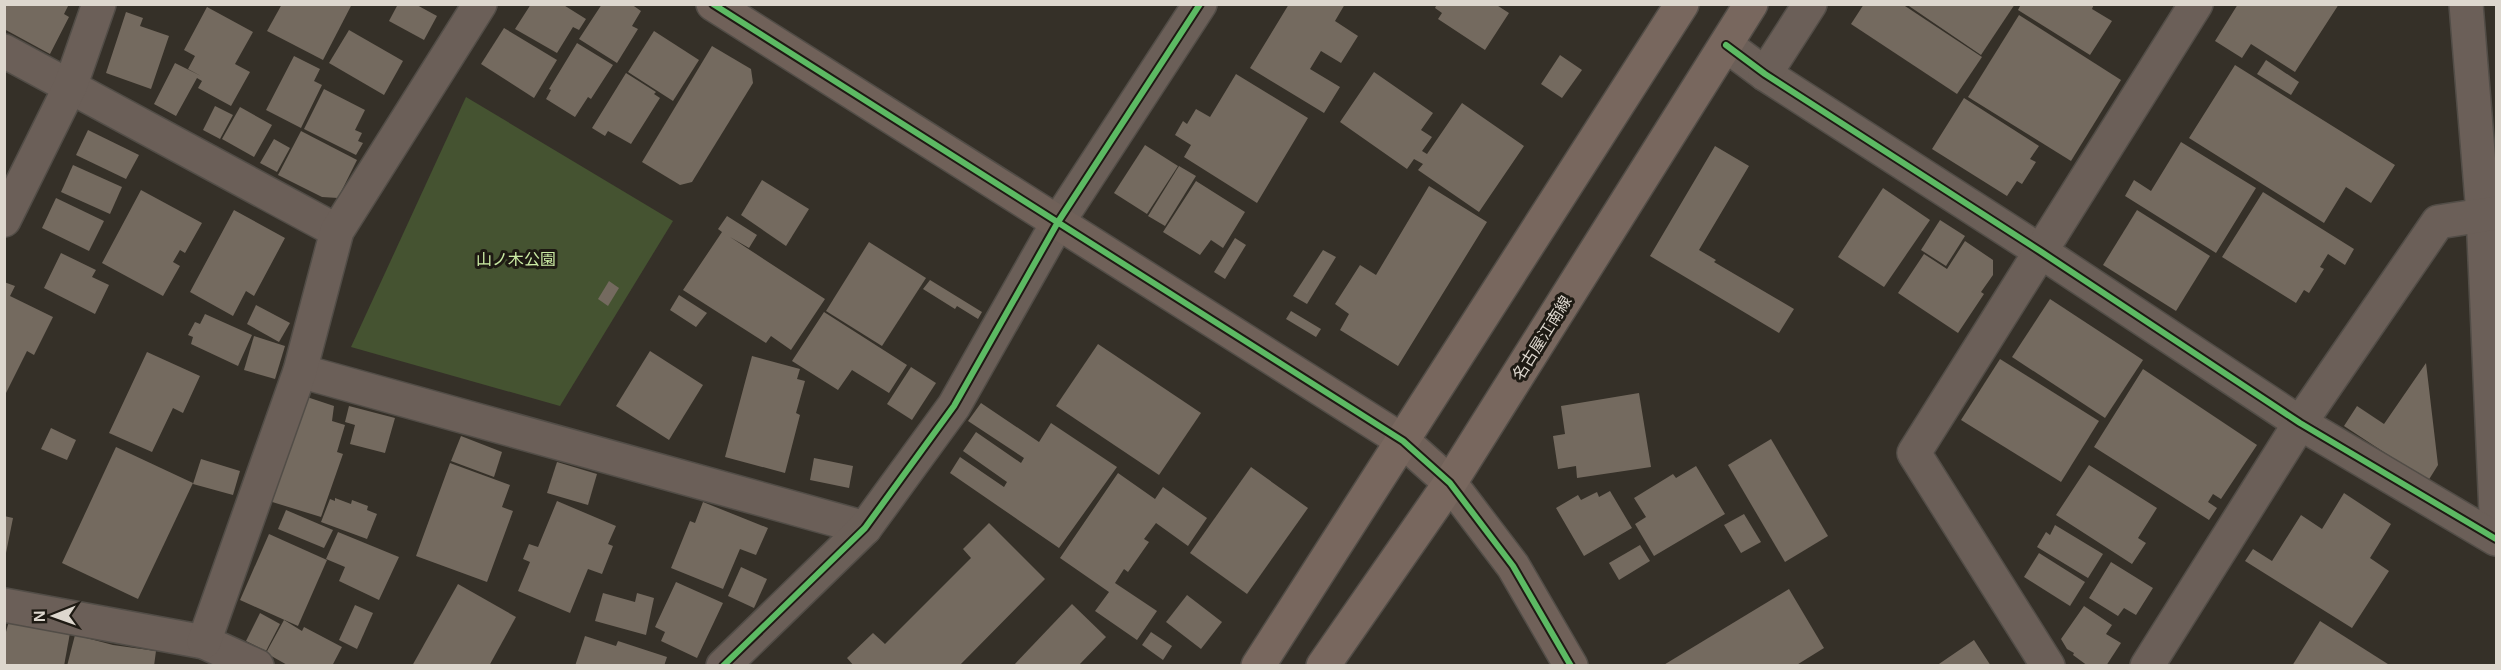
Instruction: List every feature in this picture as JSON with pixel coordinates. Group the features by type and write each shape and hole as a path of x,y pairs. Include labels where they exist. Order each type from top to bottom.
{"main road":[{"name":"名古屋江南線","path":"1323,666 1450,483 1751,4"},
{"path":"1258,666 1403,441 1671,8"}],"street":[{"path":"4,220 70,87 99,4"},
{"path":"204,642 300,370 337,231 480,4"},
{"path":"713,4 1403,441 1450,483 1513,566 1572,666"},
{"path":"723,666 865,528 954,406 1058,222 1200,4"},
{"path":"1765,74 1810,4"},
{"path":"2048,666 1914,453 2196,4"},
{"path":"2466,4 2490,214 2496,513"},
{"path":"1726,45 1765,74 2040,250 2300,423 2496,539"},
{"path":"4,51 337,231"},
{"path":"2147,666 2300,423 2438,222 2490,214"},
{"path":"300,370 865,528"},
{"path":"4,605 204,642 257,666"}],"green space":[{"name":"山ノ木公園","path":"466,97 673,221 560,406 351,347"}],"building":[{"path":"4,4 69,4 64,14 69,17 50,54 4,29"},
{"path":"282,4 352,4 323,60 267,31"},
{"path":"398,4 415,4 437,16 424,40 389,21"},
{"path":"531,4 562,4 586,19 579,30 573,27 557,53 515,29"},
{"path":"602,4 631,4 641,11 632,26 638,29 617,63 579,39"},
{"path":"1289,4 1345,4 1335,21 1358,36 1341,63 1321,51 1310,69 1340,87 1324,113 1250,68"},
{"path":"1437,4 1495,4 1509,13 1485,50 1438,19 1442,13 1435,8"},
{"path":"1864,4 1902,4 1982,57 1957,94 1851,24"},
{"path":"1906,4 2015,4 1981,55"},
{"path":"2021,4 2094,4 2092,9 2112,21 2090,55 2018,10"},
{"path":"2238,4 2339,4 2295,72 2251,44 2242,58 2215,41"},
{"path":"207,7 253,32 235,64 250,72 231,106 198,88 202,81 197,78 176,116 154,104 175,63 201,76 188,69 195,56 184,50"},
{"path":"126,12 143,18 140,26 169,36 151,89 106,73"},
{"path":"2019,15 2121,80 2071,161 1968,97"},
{"path":"504,28 557,60 534,98 481,64"},
{"path":"349,30 403,61 384,95 329,63"},
{"path":"654,31 699,60 673,101 628,72"},
{"path":"577,43 613,65 591,99 588,97 575,117 546,99 551,90 549,89"},
{"path":"712,46 751,69 753,83 692,182 680,185 642,162"},
{"path":"1560,55 1582,70 1562,98 1541,84"},
{"path":"294,56 320,69 314,81 322,85 301,128 266,110"},
{"path":"2266,60 2299,82 2291,95 2257,74"},
{"path":"2235,65 2395,165 2371,203 2346,187 2324,223 2189,138"},
{"path":"1374,72 1433,113 1421,130 1432,137 1422,151 1427,154 1462,103 1524,146 1479,212 1418,170 1423,164 1414,159 1407,169 1340,122"},
{"path":"626,73 656,92 654,94 660,98 631,144 608,131 605,136 592,128"},
{"path":"1236,74 1308,118 1257,203 1184,157 1191,145 1175,135 1183,121 1187,124 1196,109 1210,117"},
{"path":"324,89 365,110 355,130 362,133 358,141 363,143 356,155 304,129"},
{"path":"1964,98 2039,146 2030,159 2036,162 2022,184 2017,181 2007,196 1932,149"},
{"path":"215,106 233,115 220,139 203,130"},
{"path":"240,107 272,125 254,157 222,139"},
{"path":"88,130 139,155 126,179 76,155"},
{"path":"301,131 357,160 338,198 322,197 278,175"},
{"path":"274,139 290,148 277,172 260,163"},
{"path":"2181,142 2256,188 2216,253 2125,196 2134,180 2151,191"},
{"path":"1145,145 1178,166 1147,214 1114,193"},
{"path":"1715,146 1749,166 1699,250 1716,260 1714,262 1794,309 1779,333 1650,256"},
{"path":"73,165 122,187 110,214 61,192"},
{"path":"1179,166 1196,176 1165,226 1148,216"},
{"path":"762,180 809,209 786,246 741,215"},
{"path":"1196,181 1245,212 1223,248 1211,240 1200,255 1163,232"},
{"path":"1429,186 1487,222 1398,366 1340,330 1349,314 1335,304 1360,265 1376,275"},
{"path":"1883,188 1930,220 1884,287 1838,257"},
{"path":"141,190 202,223 185,253 180,250 173,262 180,266 163,296 102,263"},
{"path":"2263,192 2354,249 2345,265 2328,254 2320,267 2324,269 2309,293 2304,290 2296,303 2222,257"},
{"path":"56,198 104,221 89,251 42,228"},
{"path":"234,210 285,238 254,296 246,291 233,316 190,292"},
{"path":"2137,210 2210,256 2176,311 2103,265"},
{"path":"727,216 757,235 749,248 730,237 825,299 791,350 771,336 766,343 683,290 722,232 718,229"},
{"path":"1940,220 1965,236 1946,266 1921,250"},
{"path":"1235,238 1246,245 1225,279 1214,272"},
{"path":"1965,241 1993,260 1993,275 1981,292 1984,294 1958,333 1898,293 1924,254 1947,269"},
{"path":"869,242 926,278 882,346 826,311"},
{"path":"1323,250 1336,257 1307,304 1293,296"},
{"path":"61,253 96,270 92,277 109,285 95,314 44,288"},
{"path":"930,280 982,312 978,319 957,306 955,309 923,289"},
{"path":"609,281 619,288 608,306 598,299"},
{"path":"4,282 15,286 10,296 53,317 34,355 27,351 4,397"},
{"path":"679,295 707,313 696,327 670,310"},
{"path":"2050,299 2143,360 2105,418 2012,357"},
{"path":"256,305 290,323 279,342 247,324"},
{"path":"1291,311 1321,329 1316,337 1286,319"},
{"path":"824,312 907,365 889,393 852,370 838,390 792,361"},
{"path":"205,314 252,335 238,366 191,344 193,337 188,335 195,322 200,324"},
{"path":"254,336 285,346 275,379 244,370"},
{"path":"1098,344 1201,413 1159,475 1056,406"},
{"path":"650,351 703,385 669,440 616,406"},
{"path":"147,352 200,376 183,413 173,408 152,452 109,433"},
{"path":"752,356 800,369 797,379 805,381 796,413 800,415 785,473 725,457"},
{"path":"2000,359 2099,421 2061,482 1961,420"},
{"path":"2426,363 2438,465 2428,481 2344,426 2357,406 2384,424"},
{"path":"911,367 936,383 912,420 887,404"},
{"path":"2143,369 2257,445 2221,499 2213,494 2208,502 2217,508 2209,520 2094,447"},
{"path":"1639,393 1651,467 1577,478 1576,466 1558,469 1553,436 1565,434 1561,406"},
{"path":"307,397 334,406 332,421 345,425 337,452 343,454 321,517 269,501"},
{"path":"981,403 1039,442 1051,423 1117,467 1059,548 950,473 960,457 1004,487 1007,482 963,451 976,432 1021,463 1024,458 968,421"},
{"path":"349,406 395,418 385,453 350,444 355,425 345,422"},
{"path":"51,428 76,440 67,460 41,449"},
{"path":"461,436 502,452 494,477 451,461"},
{"path":"1771,439 1828,536 1785,562 1728,465"},
{"path":"116,447 193,483 138,599 62,563"},
{"path":"814,458 853,466 849,488 810,480"},
{"path":"201,459 240,471 233,495 193,484"},
{"path":"557,462 597,474 588,505 547,493"},
{"path":"450,463 510,485 502,507 513,511 487,582 416,556"},
{"path":"2089,465 2157,508 2138,538 2146,543 2132,564 2056,515"},
{"path":"1696,466 1725,514 1654,556 1635,524 1646,517 1634,498 1673,474 1676,478"},
{"path":"1251,467 1308,508 1247,594 1190,553"},
{"path":"1118,473 1155,499 1163,487 1207,518 1188,546 1156,523 1144,539 1149,542 1128,572 1124,569 1115,583 1157,611 1137,640 1095,611 1109,592 1060,558"},
{"path":"1610,491 1632,528 1584,556 1556,508 1578,495 1581,500 1597,492 1599,497"},
{"path":"2344,493 2391,524 2370,558 2389,571 2352,628 2245,561 2253,549 2272,561 2301,515 2322,529"},
{"path":"335,498 351,504 352,500 368,506 367,510 377,514 367,539 321,522 330,499 335,501"},
{"path":"557,501 616,526 608,544 613,546 602,574 588,569 570,613 518,591 530,562 523,559 529,544 538,547"},
{"path":"703,502 768,528 756,555 740,549 723,589 671,568 690,521 695,523"},
{"path":"286,510 333,530 324,548 278,529"},
{"path":"1744,514 1761,542 1741,553 1724,525"},
{"path":"4,516 13,518 6,553 4,553"},
{"path":"989,523 1045,579 959,666 854,666 847,658 873,633 885,644 971,558 963,549"},
{"path":"2055,525 2103,554 2088,578 2037,547 2046,532 2050,535"},
{"path":"338,532 399,557 379,600 339,581 345,567 326,559"},
{"path":"269,534 327,560 298,626 240,600"},
{"path":"1640,545 1650,561 1619,580 1609,563"},
{"path":"2039,553 2085,582 2070,606 2024,577"},
{"path":"2111,562 2153,588 2136,615 2124,608 2118,616 2089,598"},
{"path":"741,567 767,579 754,608 728,596"},
{"path":"676,582 723,603 697,658 661,641 665,632 655,627"},
{"path":"458,584 516,617 489,666 412,666"},
{"path":"1789,589 1824,648 1795,666 1662,666"},
{"path":"603,593 635,602 637,593 654,598 646,635 595,621"},
{"path":"1187,595 1222,622 1201,649 1166,622"},
{"path":"1072,604 1106,637 1078,666 1013,666"},
{"path":"355,605 373,613 357,649 339,640"},
{"path":"2084,606 2112,625 2106,634 2121,643 2106,666 2088,666 2067,649 2061,639"},
{"path":"260,613 280,624 266,651 246,641"},
{"path":"284,620 302,631 304,627 342,647 332,666 289,666 266,653"},
{"path":"9,621 70,633 64,666 4,666 4,639"},
{"path":"2320,621 2391,666 2292,666"},
{"path":"1151,632 1172,646 1163,660 1142,645"},
{"path":"75,635 113,645 156,651 154,666 67,666"},
{"path":"585,636 616,646 618,641 667,657 664,666 575,666"},
{"path":"1974,640 1991,666 1936,666"}],"cycle path":[{"path":"713,4 1403,441 1450,483 1513,566 1571,666"},
{"path":"723,666 865,528 954,406 1058,222 1200,4"},
{"path":"1726,45 1765,74 2040,251 2300,423 2496,539"}]}
